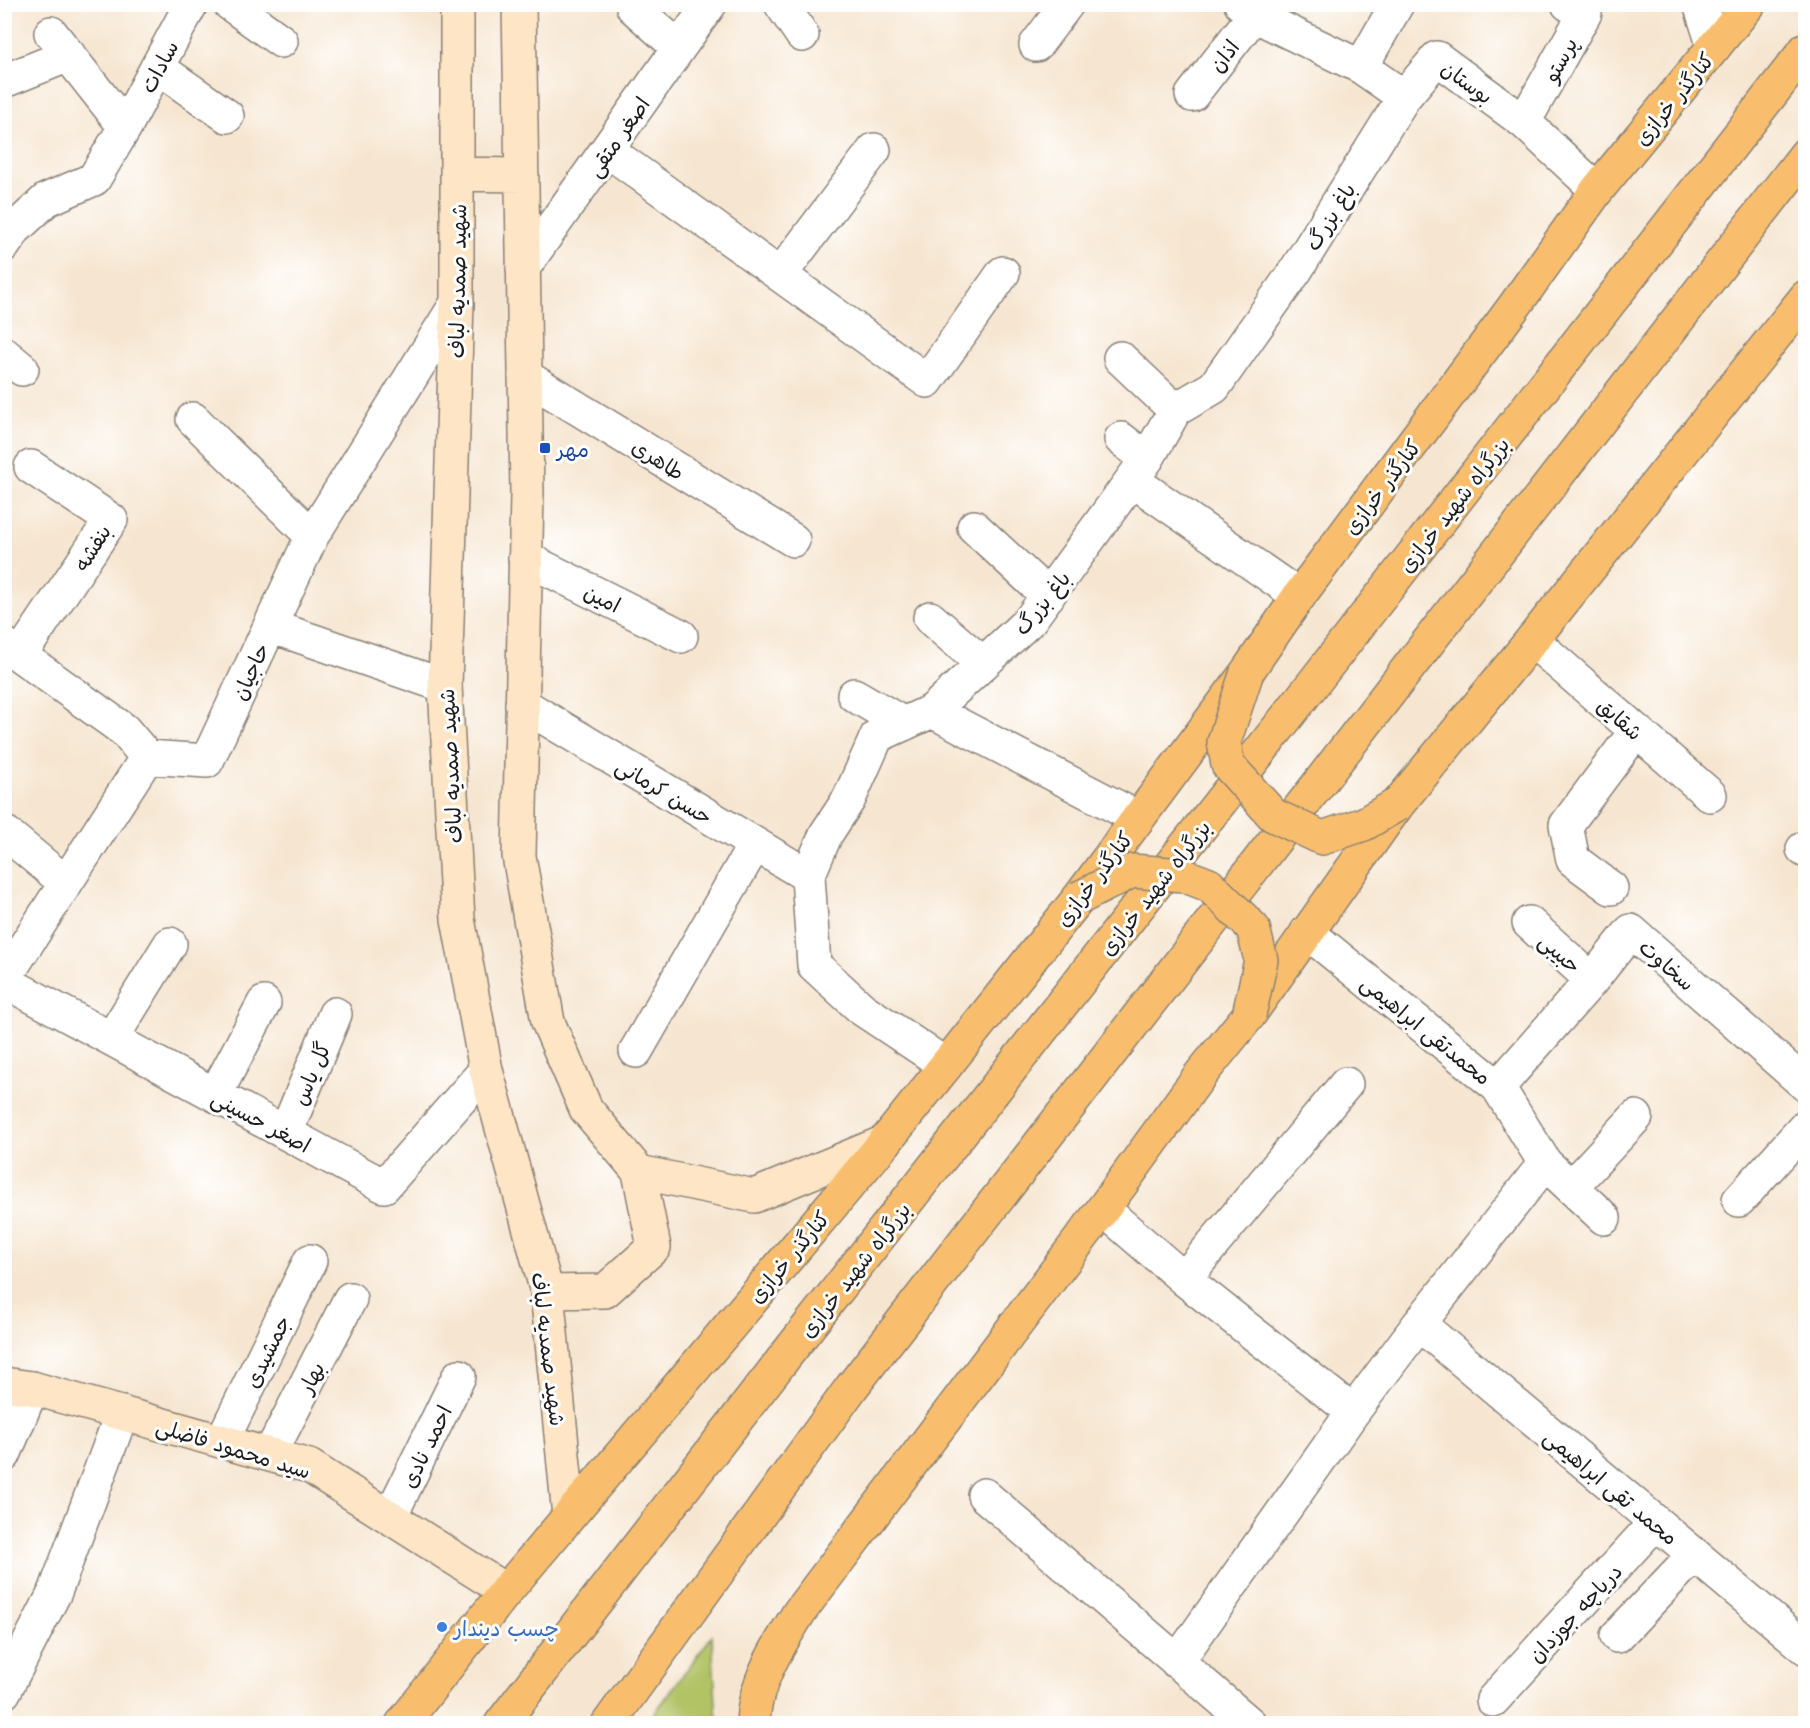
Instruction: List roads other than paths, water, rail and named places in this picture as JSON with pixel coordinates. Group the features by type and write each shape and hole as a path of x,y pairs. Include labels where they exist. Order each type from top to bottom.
{"main road":[{"name":"شهید صمدیه لباف","path":"457,4 457,303 445,686 458,919 486,1070 547,1292 569,1516"},
{"path":"519,4 527,494 519,856 548,1022 586,1109 639,1172 654,1247 605,1291 547,1292"},
{"name":"کنارگذر خرازی","path":"402,1724 506,1591 885,1142 1079,898 1247,672 1299,596 1514,308 1598,190 1749,4"},
{"name":"بزرگراه شهید خرازی","path":"501,1724 794,1345 1298,704 1806,49"},
{"path":"608,1724 851,1388 1806,154"},
{"path":"457,174 522,175"},
{"path":"753,1724 753,1706 772,1656 800,1611 1104,1209 1201,1074 1249,1015 1398,804 1533,640 1806,297"},
{"path":"1247,672 1224,742 1228,765 1273,815 1322,838 1364,824 1398,804"},
{"path":"1079,898 1132,871 1183,875 1209,885 1252,928 1261,960 1249,1015"},
{"path":"639,1172 754,1196 885,1142"},
{"name":"سید محمود فاضلی","path":"18,1386 309,1466 506,1591"}],"street":[{"name":"سادات","path":"4,245 15,229 46,200 94,179 125,127 191,4"},
{"path":"230,4 281,41"},
{"name":"اصغر متقی","path":"523,268 710,4"},
{"path":"781,4 802,35"},
{"path":"1036,45 1067,4"},
{"path":"1361,67 1397,4"},
{"name":"پرستو","path":"1524,122 1585,13 1568,4"},
{"path":"1700,4 1714,47"},
{"path":"633,7 679,48"},
{"path":"1247,10 1361,67 1404,97"},
{"name":"اذان","path":"1192,94 1247,10"},
{"path":"4,81 60,44 125,127"},
{"name":"بوستان","path":"1404,97 1437,58 1524,122 1598,190"},
{"path":"157,67 227,116"},
{"name":"باغ بزرگ","path":"946,1065 862,1009 813,965 808,876 826,834 849,799 878,736 918,717 983,664 1030,621 1140,470 1175,410 1214,387 1296,270 1404,97"},
{"path":"607,150 927,381 1003,273"},
{"path":"780,275 874,150"},
{"name":"حاجیان","path":"147,757 207,761 312,536 457,303"},
{"path":"1120,358 1175,410"},
{"name":"طاهری","path":"525,375 793,540"},
{"path":"193,419 312,536"},
{"path":"1121,439 1140,470 1299,596"},
{"name":"بنفشه","path":"13,649 111,520 31,467"},
{"path":"974,527 1048,596"},
{"name":"امین","path":"525,558 681,636"},
{"path":"930,618 983,664"},
{"path":"270,626 445,686"},
{"name":"شقایق","path":"1533,640 1710,795"},
{"path":"8,967 66,883 147,757 124,730 13,649"},
{"path":"854,695 918,717 1138,818"},
{"name":"حسن کرمانی","path":"522,704 808,876"},
{"path":"1611,888 1574,860 1566,825 1636,731"},
{"path":"7,834 66,883"},
{"path":"636,1051 755,844"},
{"name":"حبیبی","path":"1529,923 1592,980"},
{"name":"سخاوت","path":"1498,1087 1592,980 1631,931 1806,1085"},
{"name":"محمدتقی ابراهیمی","path":"1307,932 1498,1087 1545,1163 1604,1218"},
{"path":"112,1038 170,944"},
{"name":"اصغر حسینی","path":"8,967 112,1038 384,1186 486,1070"},
{"path":"215,1095 264,1003"},
{"name":"گل یاس","path":"285,1132 335,1014"},
{"path":"1184,1279 1346,1084"},
{"path":"1571,1187 1636,1117"},
{"path":"1739,1200 1806,1126"},
{"path":"1177,1662 1353,1412 1545,1163"},
{"path":"1104,1209 1184,1279 1353,1412"},
{"name":"جمشیدی","path":"222,1441 310,1261"},
{"name":"بهار","path":"270,1455 350,1299"},
{"name":"محمد تقی ابراهیمی","path":"1419,1324 1806,1648"},
{"name":"احمد نادی","path":"390,1517 459,1376"},
{"path":"4,1455 18,1386"},
{"path":"6,1688 56,1592 122,1413"},
{"path":"984,1495 1250,1724"},
{"name":"دریاچه جوزدان","path":"1493,1700 1655,1523"},
{"path":"1617,1636 1694,1555"}],"place":[{"name":"مهر","path":"545,448"},
{"name":"چسب دیندار","path":"442,1627"}]}
